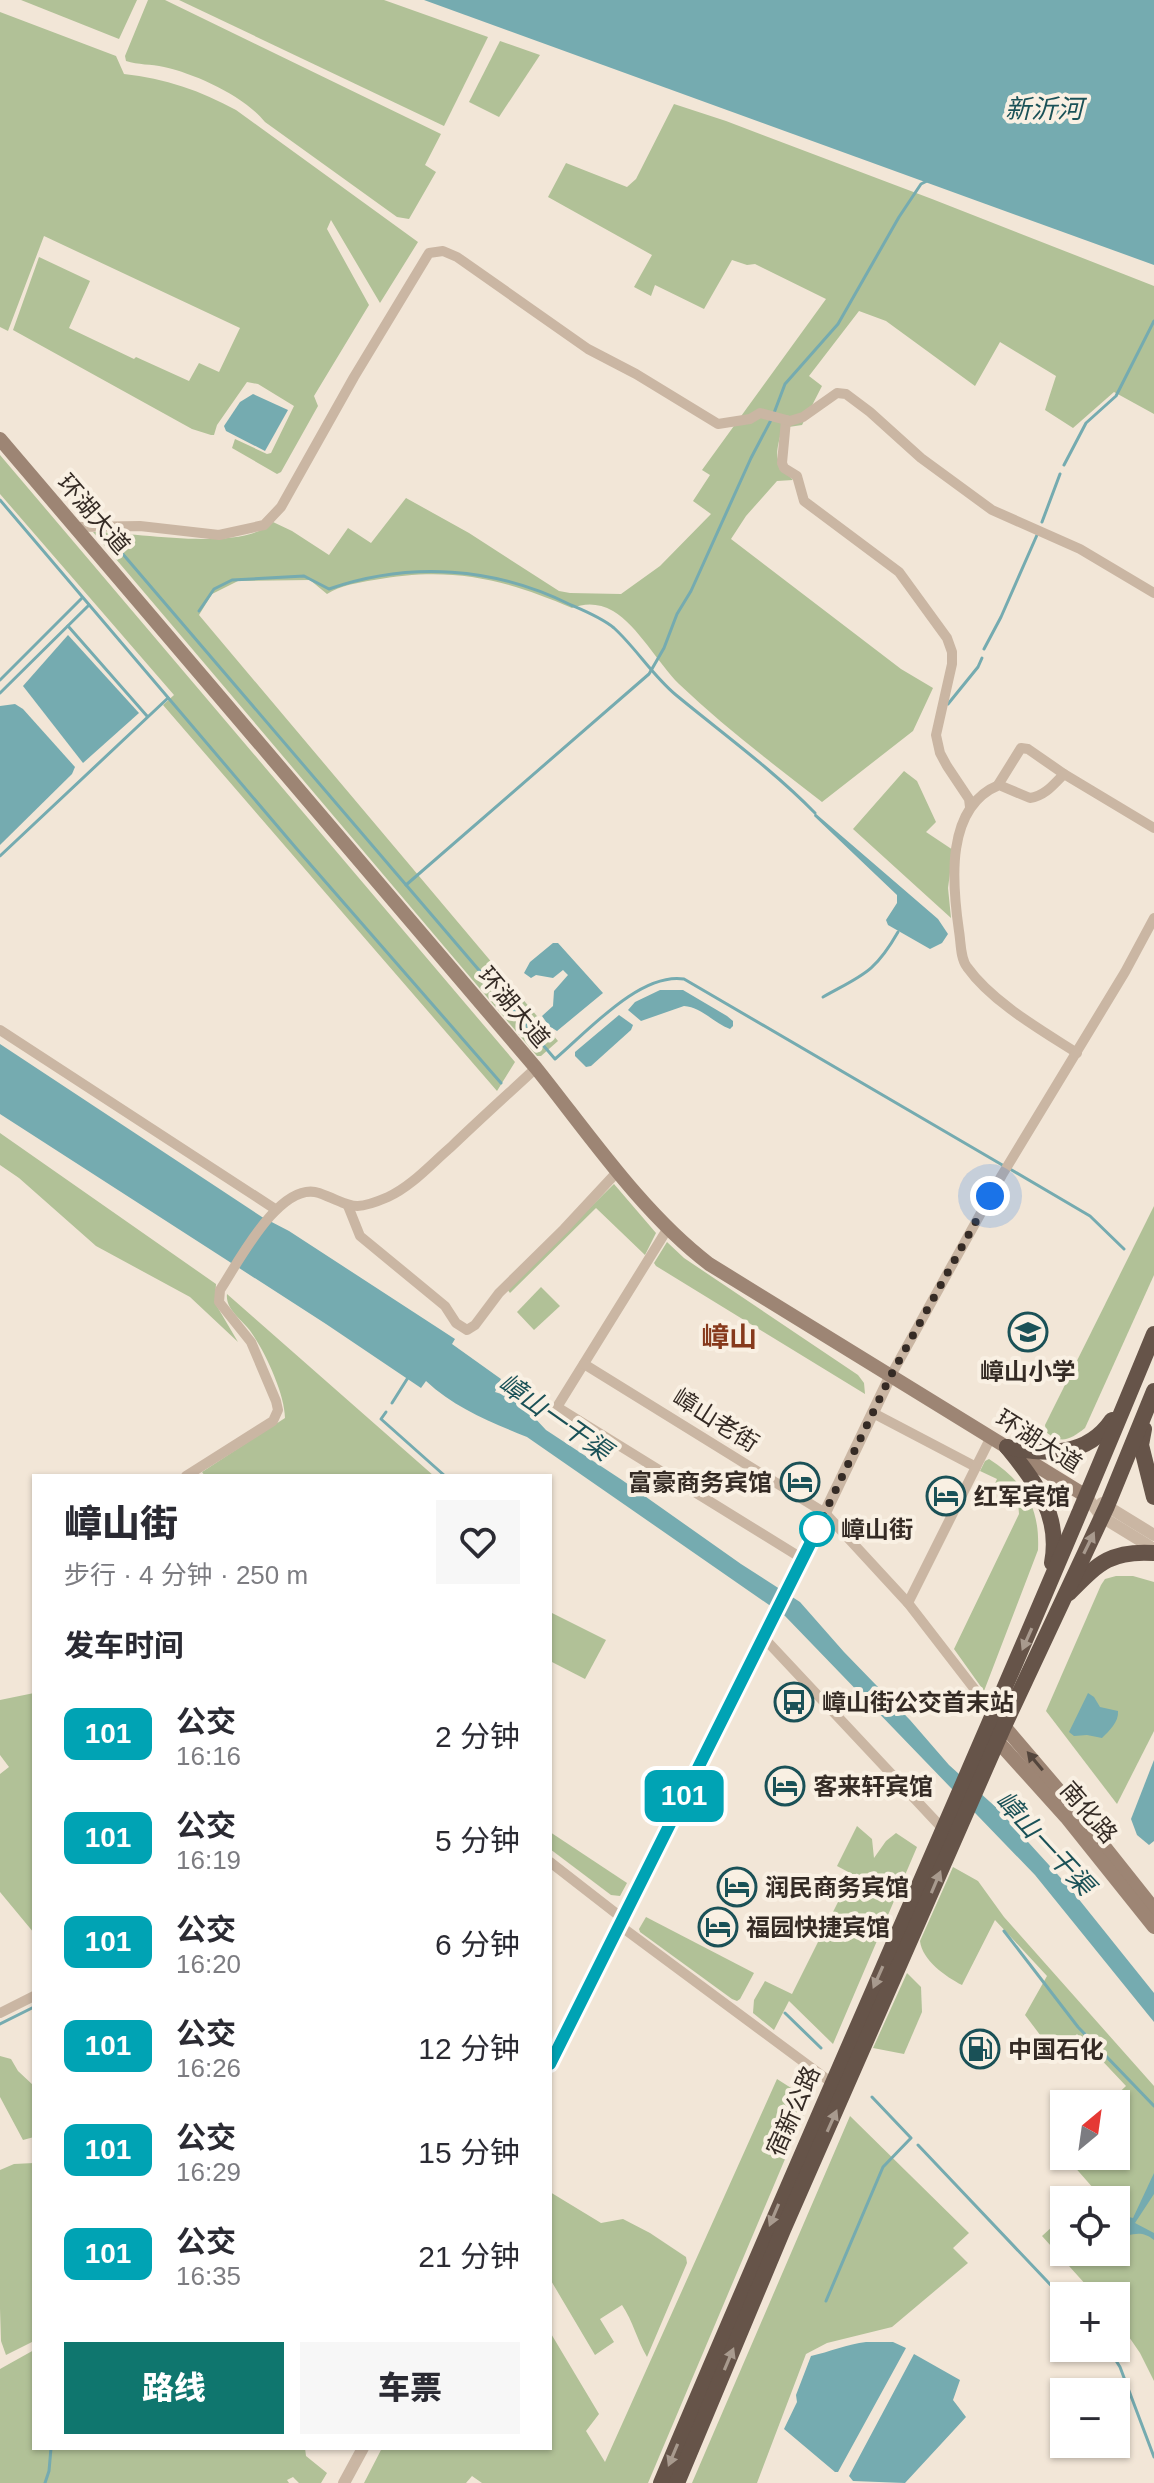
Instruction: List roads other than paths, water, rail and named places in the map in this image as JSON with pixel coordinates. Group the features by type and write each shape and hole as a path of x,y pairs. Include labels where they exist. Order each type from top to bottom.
{"highway":[{"path":"1053,1599 1086,1496 1154,1334"},
{"path":"1007,1447 1049,1453 1080,1448 1106,1429 1129,1395"},
{"path":"1053,1599 1104,1511 1151,1398"},
{"path":"1151,1398 1141,1445 1154,1497"},
{"path":"1007,1447 1033,1478 1050,1515 1055,1536 1053,1599"},
{"path":"1053,1599 1105,1559 1154,1551"},
{"name":"宿新公路","path":"677,2483 950,1832 1053,1599"},
{"name":"宿新公路","path":"661,2483 832,2083 950,1832"}],"main road":[{"name":"环湖大道","path":"0,439 536,1068 668,1228 709,1264 1086,1496"},
{"name":"南化路","path":"996,1727 1073,1807 1154,1909"},
{"name":"南化路","path":"996,1727 1154,1927"}],"street":[{"path":"76,527 140,526 219,535 264,525 281,507 429,253 443,251 457,257 588,349 718,424 750,419 760,413 786,420 803,417 837,393 846,394 921,458 992,510 1080,549 1154,593"},
{"path":"786,420 782,463 784,468 797,476 804,501 899,572 947,638 952,664 937,723 937,742 947,766 969,799 970,807"},
{"path":"1077,1053 1025,1020 965,964 953,895 959,835 970,807 980,796 998,785 1021,748 1028,749 1154,828"},
{"path":"998,785 1030,798 1046,792 1064,774"},
{"path":"552,2060 890,1377 1002,1175 1077,1053 1154,918"},
{"path":"0,1030 273,1212"},
{"path":"189,1474 273,1421 278,1410 251,1342 219,1302 220,1290 273,1212 293,1195 305,1191 317,1192 348,1206 369,1204 390,1196 406,1186 536,1068"},
{"path":"348,1206 360,1236 445,1306 456,1323 467,1330 618,1171"},
{"path":"668,1228 557,1407 801,1562"},
{"name":"嶂山老街","path":"584,1364 825,1513 908,1603 996,1727"},
{"path":"873,1413 976,1467"},
{"path":"908,1603 991,1437"},
{"path":"1086,1496 1154,1551"},
{"path":"1104,1511 1154,1535"},
{"path":"766,1632 950,1832"},
{"path":"552,1864 620,1922 832,2083"},
{"path":"0,2013 32,1997"},
{"path":"344,2483 362,2450"}],"water":[{"name":"新沂河","path":"424,0 1154,0 1154,265"},
{"path":"253,394 288,410 265,451 226,431 224,426 240,402"},
{"path":"68,635 139,713 83,763 23,686"},
{"path":"15,704 75,767 72,774 0,845 0,706"},
{"path":"815,813 938,919 948,934 942,943 930,949 888,925 886,920 897,903 897,895 814,816"},
{"path":"553,943 558,943 603,993 557,1031 542,1016 553,1006 554,991 568,975 563,970 553,978 536,975 531,978 524,973 530,962"},
{"path":"660,990 683,990 727,1016 733,1021 733,1026 730,1029 696,1009 684,1006 641,1021 628,1010 635,1002"},
{"path":"619,1015 633,1025 631,1030 591,1066 586,1067 575,1052"},
{"path":"0,1044 262,1217 289,1231 455,1339 452,1344 501,1379 495,1392 517,1399 546,1430 800,1602 949,1765 999,1810 1069,1887 1154,1993 1154,2022 1035,1875 785,1616 527,1437 461,1407 426,1381 421,1388 0,1114"},
{"path":"1088,1693 1100,1707 1118,1711 1115,1723 1102,1738 1074,1736 1069,1732"},
{"path":"1154,1760 1154,1841 1149,1845 1137,1835 1131,1819"},
{"path":"1154,2173 1154,2194 1135,2223 1154,2233 1154,2240 1140,2234 1130,2235 1130,2217 1133,2218"},
{"path":"866,2342 893,2342 906,2348 838,2472 835,2472 784,2429 797,2402 796,2395 811,2356"},
{"path":"914,2354 960,2380 953,2400 966,2417 905,2483 853,2481 849,2476"}],"waterway":[{"path":"774,413 785,384 838,324 899,217 921,184 927,181"},
{"path":"1064,465 1086,423 1116,396 1154,321"},
{"path":"406,885 649,674 771,420"},
{"path":"1042,522 1060,474"},
{"path":"0,500 501,1083"},
{"path":"984,649 1037,535"},
{"path":"110,539 555,1059 632,994 667,979 684,979 1004,1166"},
{"path":"199,611 214,589 232,580 304,576 329,589 390,574 452,572 482,576 542,592 609,624 667,687 765,767 815,813"},
{"path":"0,680 82,598"},
{"path":"0,693 89,605"},
{"path":"68,626 147,716"},
{"path":"948,704 982,658"},
{"path":"0,856 168,698"},
{"path":"823,997 858,978 874,965 898,932"},
{"path":"1010,1169 1090,1216 1124,1249"},
{"path":"392,1403 409,1376"},
{"path":"386,1412 381,1419 443,1474"},
{"path":"1004,1931 1078,2027 1154,2106"},
{"path":"0,2024 32,2008"},
{"path":"785,2013 821,2048"},
{"path":"826,2301 883,2167 911,2138 872,2097"},
{"path":"918,2145 1050,2284"},
{"path":"1117,2362 1154,2457"},
{"path":"45,2483 51,2450"}],"place":[{"name":"嶂山小学","path":"1028,1332"},
{"name":"富豪商务宾馆","path":"800,1482"},
{"name":"红军宾馆","path":"946,1496"},
{"name":"嶂山街","path":"817,1529"},
{"name":"嶂山街公交首末站","path":"794,1702"},
{"name":"客来轩宾馆","path":"785,1786"},
{"name":"润民商务宾馆","path":"737,1887"},
{"name":"福园快捷宾馆","path":"718,1927"},
{"name":"中国石化","path":"980,2049"}],"district":[{"name":"嶂山","path":"729,1337"}],"water label":[{"name":"嶂山一干渠","path":"555,1417"},
{"name":"嶂山一干渠","path":"1045,1843"}]}
